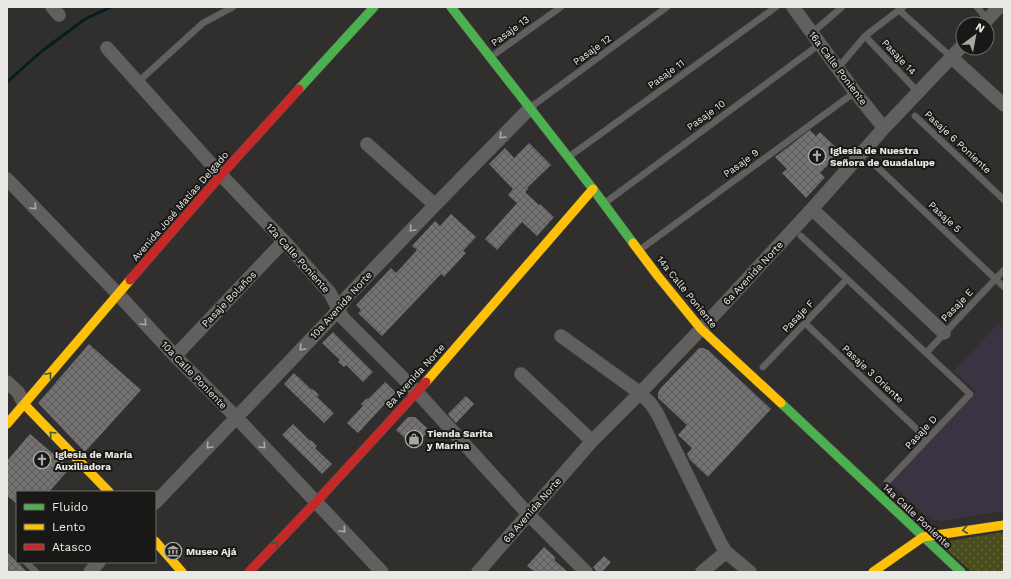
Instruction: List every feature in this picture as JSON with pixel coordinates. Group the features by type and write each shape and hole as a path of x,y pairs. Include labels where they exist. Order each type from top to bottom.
{"street":[{"name":"Avenida José Matías Delgado","path":"7,424 221,175 374,7"},
{"name":"14a Calle Poniente","path":"451,7 604,203 657,275 701,329 961,572"},
{"name":"16a Calle Poniente","path":"793,7 855,92 884,128"},
{"path":"991,16 999,7"},
{"name":"12a Calle Poniente","path":"107,48 330,293 342,318 417,392 528,514 586,572"},
{"name":"6a Avenida Norte","path":"478,572 592,441 701,329 812,209 884,128 955,53"},
{"path":"951,57 1004,105"},
{"name":"10a Avenida Norte","path":"156,502 338,309 347,297 530,108"},
{"path":"367,144 435,205"},
{"name":"10a Calle Poniente","path":"7,179 118,294 175,356 236,417 382,572"},
{"name":"8a Avenida Norte","path":"249,572 316,502 417,392 593,189"},
{"path":"812,209 944,333"},
{"name":"Pasaje Bolaños","path":"175,356 284,241"},
{"path":"561,336 640,393 651,404 657,413 721,544 726,552 750,572"},
{"path":"521,374 592,441"},
{"path":"7,382 18,392 24,404 108,491"},
{"path":"873,572 923,537 1004,525"},
{"path":"156,542 182,572"},
{"path":"702,572 726,552"},
{"path":"90,572 98,563"}],"lane":[{"path":"138,82 203,23 232,7"},
{"name":"Pasaje 13","path":"491,58 561,7"},
{"name":"Pasaje 12","path":"530,108 667,7"},
{"name":"Pasaje 11","path":"568,158 776,7"},
{"path":"812,33 842,7"},
{"path":"977,7 982,16"},
{"path":"838,68 865,36 901,8 951,57"},
{"name":"Pasaje 14","path":"865,36 918,92"},
{"name":"Pasaje 10","path":"604,203 820,44"},
{"name":"Pasaje 9","path":"639,250 855,92"},
{"name":"Pasaje 6 Poniente","path":"915,116 1004,200"},
{"name":"Pasaje 5","path":"872,162 1004,287"},
{"path":"801,236 926,353"},
{"name":"Pasaje E","path":"926,353 1004,270"},
{"name":"Pasaje F","path":"763,367 847,279"},
{"name":"Pasaje 3 Oriente","path":"805,323 927,440"},
{"name":"Pasaje D","path":"887,482 970,394 926,353"},
{"path":"27,563 36,572"}],"shaded area":[{"path":"998,324 1004,330 1004,511 943,521 932,520 890,482 976,392 954,371"}],"green space":[{"path":"1004,532 1004,572 972,572 944,547 943,542"}],"building":[{"name":"Iglesia de Nuestra Señora de Guadalupe","path":"810,130 816,136 820,132 841,152 820,173 825,177 806,198 782,173 787,169 775,157"},
{"path":"529,143 551,165 527,188 528,189 525,192 554,217 537,236 522,222 497,250 485,239 517,203 508,195 513,189 489,164 505,148 514,158"},
{"path":"451,214 476,237 463,251 466,253 444,277 441,274 382,336 358,313 361,310 356,305 391,268 396,273 417,250 412,246 435,221 440,226"},
{"path":"333,332 373,372 363,382 346,365 344,367 338,362 340,360 322,343"},
{"path":"89,344 141,390 85,452 39,404 39,402"},
{"path":"699,348 708,350 771,409 708,477 690,460 687,454 692,448 678,435 687,425 658,398 660,389"},
{"path":"294,373 319,395 317,397 334,413 324,423 284,384"},
{"path":"385,382 396,392 358,433 347,423 363,406 361,404"},
{"path":"466,396 474,404 456,423 448,414"},
{"name":"Tienda Sarita y Marina","path":"408,417 415,417 429,430 415,447 396,430"},
{"path":"293,424 317,446 315,448 332,464 322,474 282,435"},
{"path":"30,434 70,468 50,491 16,491 16,503 7,496 7,461"},
{"path":"544,547 556,558 554,560 568,572 535,572 527,566"},
{"path":"7,552 16,561 16,563 18,563 27,572 7,572"},
{"path":"604,556 611,562 602,572 597,572 593,567"}],"waterway":[{"path":"7,82 42,51 85,19 111,7"}],"traffic: fast":[{"path":"299,89 374,7"},
{"path":"451,7 593,189 633,243"},
{"path":"781,403 961,572"}],"traffic: slow":[{"path":"426,382 593,189"},
{"path":"633,243 701,329 781,403"},
{"path":"7,424 130,280"},
{"path":"24,404 108,491"},
{"path":"873,572 923,537 1004,525"},
{"path":"156,542 182,572"}],"traffic: jam":[{"path":"130,280 221,175 299,89"},
{"path":"249,572 316,502 426,382"}],"place":[{"name":"Iglesia de Nuestra Señora de Guadalupe","path":"817,156"},
{"name":"Tienda Sarita y Marina","path":"414,439"},
{"name":"Iglesia de María Auxiliadora","path":"42,460"},
{"name":"Museo Ajá","path":"173,551"}]}
